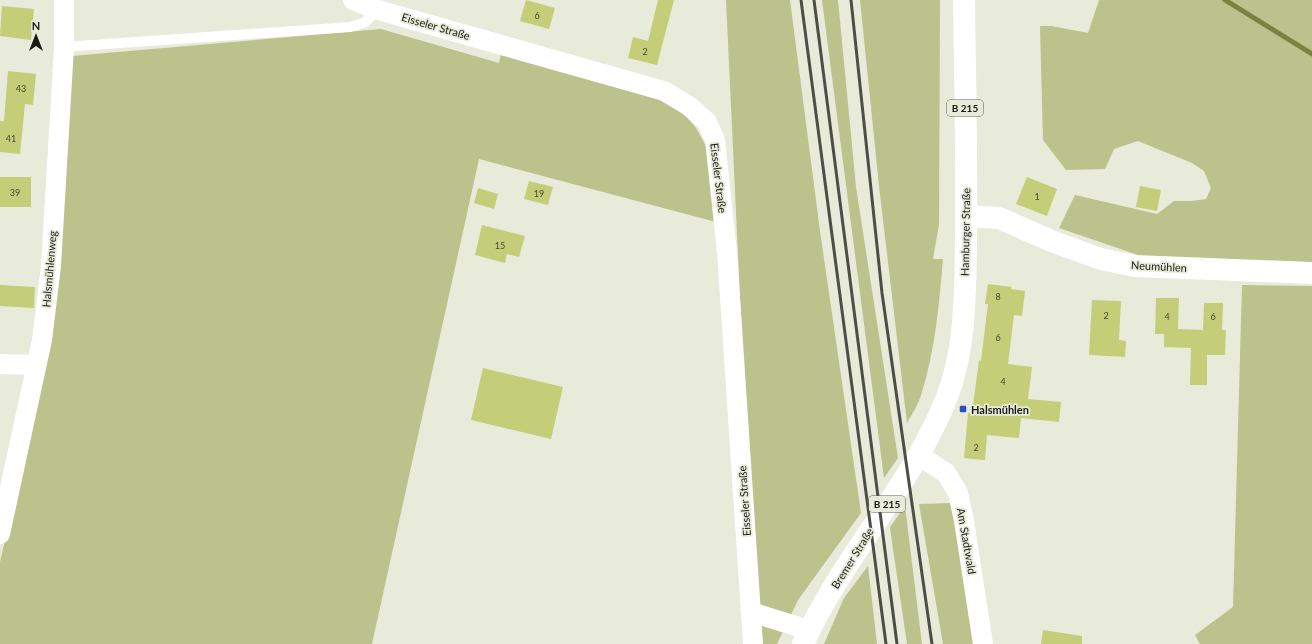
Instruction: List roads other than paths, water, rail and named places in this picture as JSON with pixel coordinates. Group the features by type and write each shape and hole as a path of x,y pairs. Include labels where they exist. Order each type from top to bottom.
{"main road":[{"name":"Hamburger Straße","path":"918,455 947,397 959,351 964,308 966,216 964,0"},
{"name":"Neumühlen","path":"966,216 999,218 1054,242 1094,257 1135,266 1312,273"},
{"name":"Bremer Straße","path":"806,637 847,565 918,455"}],"street":[{"name":"Halsmühlenweg","path":"0,534 42,340 51,266 64,47 64,0"},
{"name":"Eisseler Straße","path":"353,0 378,10 664,90 689,106 707,122 715,140 727,252 753,644"},
{"path":"0,364 36,365"},
{"name":"Am Stadtwald","path":"918,455 946,473 958,494 964,521 983,644"},
{"path":"751,612 806,637"}],"lane":[{"path":"64,47 350,27 364,23 378,10"}],"waterway":[{"path":"1225,0 1312,54"}],"railway":[{"path":"801,0 886,644"},
{"path":"814,0 897,644"},
{"path":"851,0 882,293 932,644"}],"place":[{"name":"Halsmühlen","path":"963,409"}]}
